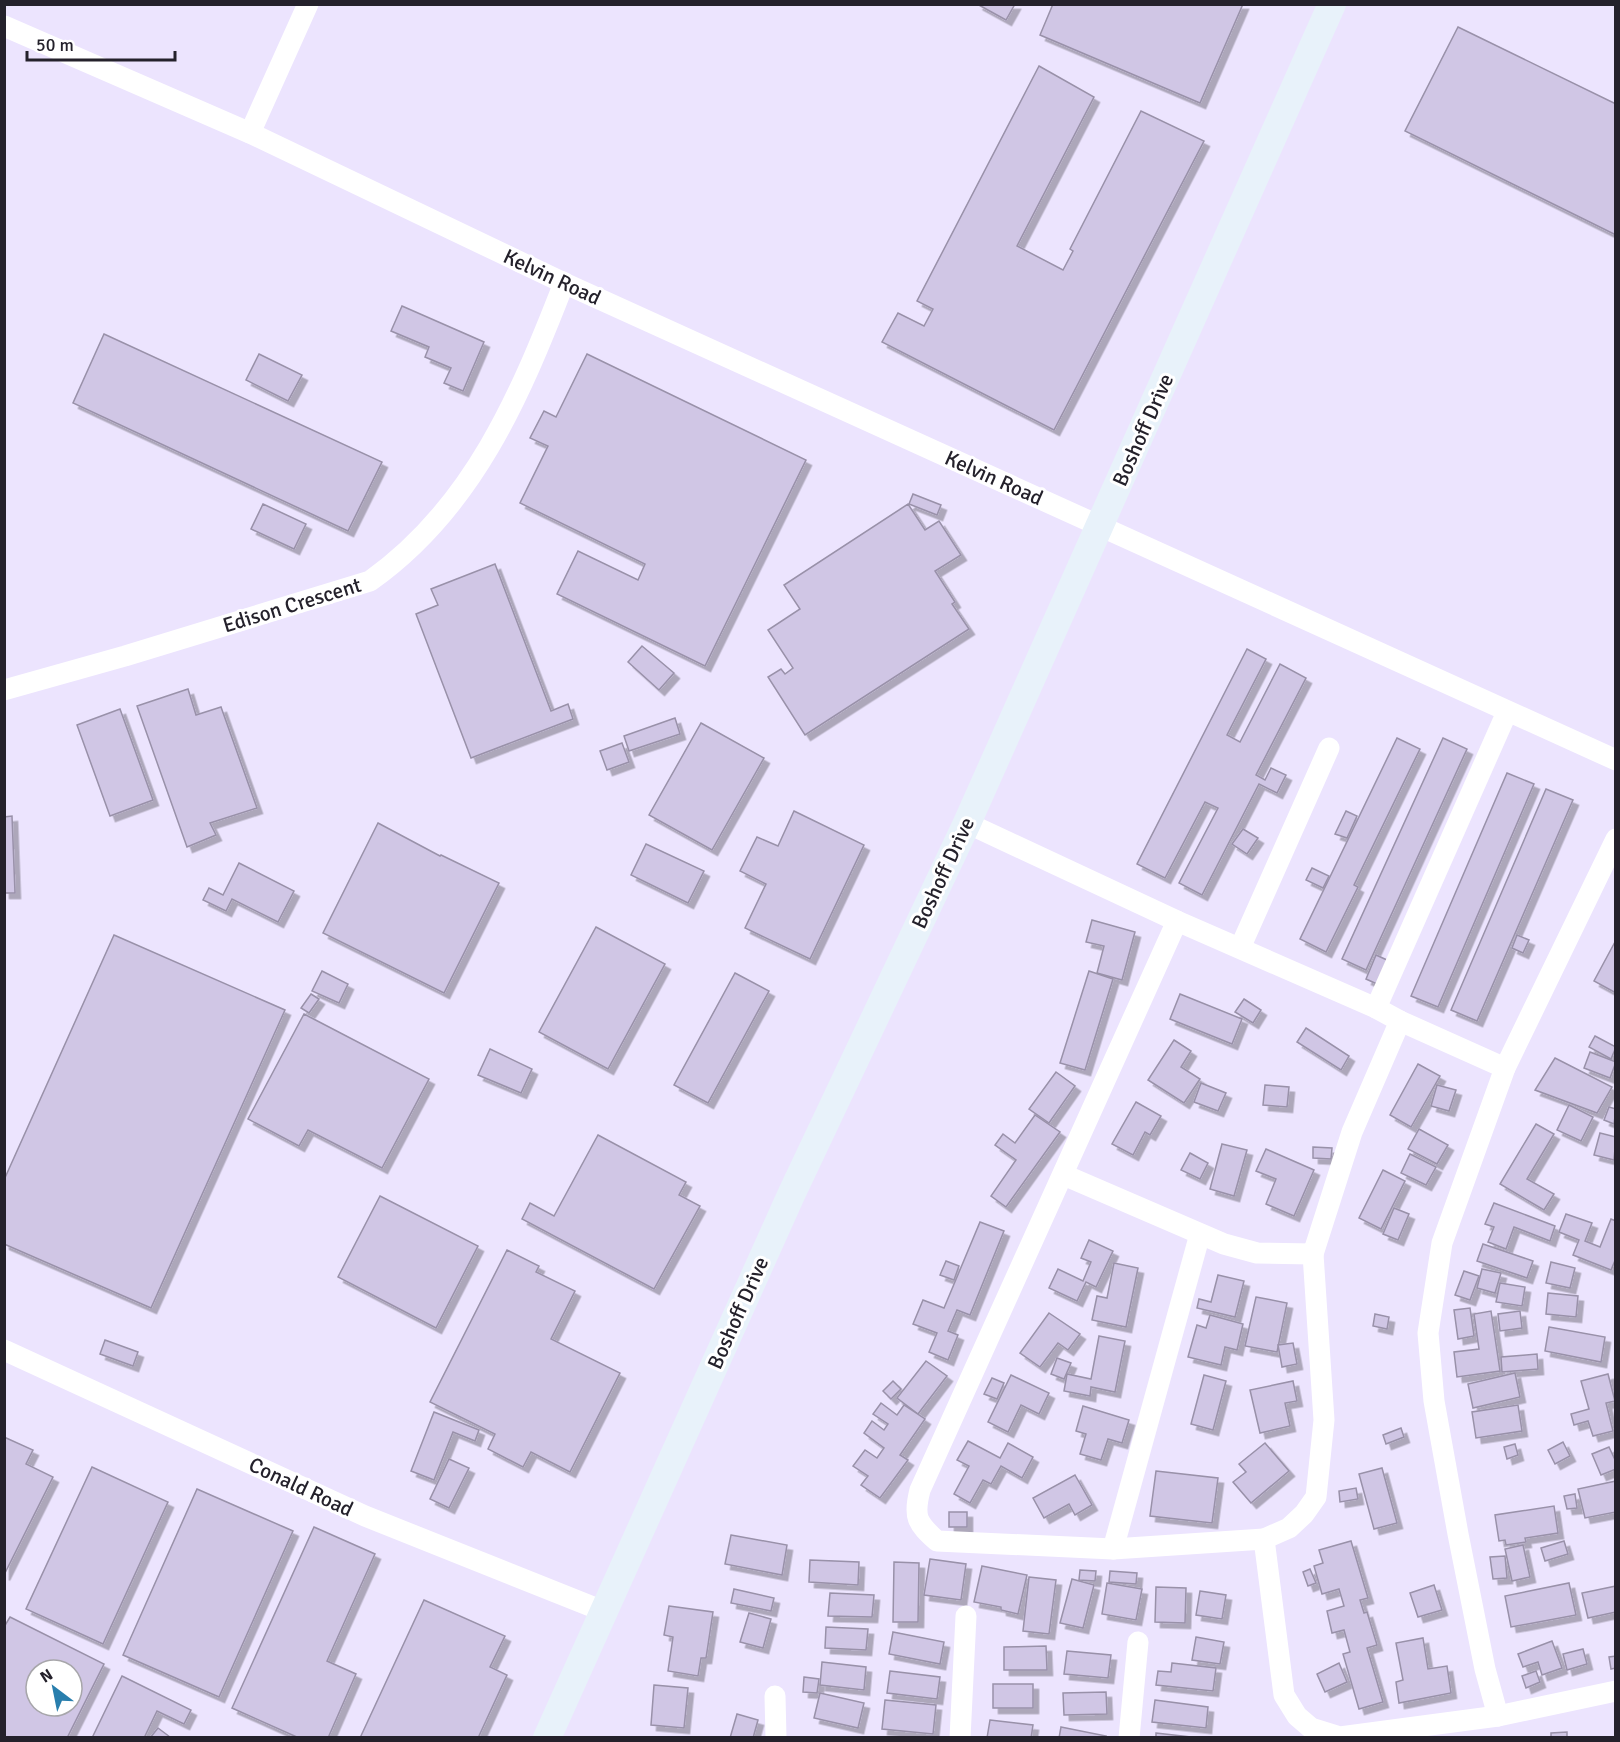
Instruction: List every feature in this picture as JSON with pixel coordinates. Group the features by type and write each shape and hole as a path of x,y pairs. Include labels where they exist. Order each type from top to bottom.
{"main road":[{"name":"Boshoff Drive","path":"547,1737 791,1195 967,823 1332,4"}],"street":[{"path":"250,133 308,4"},
{"name":"Kelvin Road","path":"4,26 250,133 564,283 1616,760"},
{"name":"Edison Crescent","path":"4,690 125,656 370,581 392,566 457,496 500,432 534,359 564,283"},
{"path":"1376,1008 1508,712"},
{"path":"1240,948 1329,748"},
{"path":"967,823 1177,921 1376,1008 1505,1068"},
{"path":"1498,1716 1485,1669 1438,1424 1428,1334 1442,1243 1505,1068 1616,839"},
{"path":"1177,921 920,1490 915,1509 922,1528 937,1541 1113,1549 1264,1539 1289,1528 1304,1515 1316,1497 1324,1420 1312,1254 1352,1132 1400,1021"},
{"path":"1064,1175 1224,1244 1257,1253 1312,1254"},
{"path":"1113,1549 1200,1234"},
{"name":"Conald Road","path":"4,1350 365,1516 603,1611"},
{"path":"1264,1539 1284,1695 1297,1716 1311,1728 1340,1737 1498,1716 1616,1691"},
{"path":"960,1737 966,1616"},
{"path":"1129,1737 1138,1642"},
{"path":"775,1696 776,1737"}],"building":[{"path":"977,4 1015,4 1006,20"},
{"path":"1053,4 1243,4 1200,103 1040,35"},
{"path":"1458,27 1616,104 1616,235 1405,131"},
{"path":"1039,66 1094,97 1017,246 1063,270 1073,251 1070,249 1141,111 1204,141 1054,430 882,342 898,313 924,326 933,309 917,301"},
{"path":"402,306 484,342 463,391 444,383 451,368 425,357 429,347 391,331"},
{"path":"104,334 382,462 348,531 73,403"},
{"path":"259,354 302,375 288,401 246,380"},
{"path":"587,354 806,460 705,666 557,594 578,551 638,580 645,564 520,503 548,446 530,438 544,411 556,417"},
{"path":"913,494 941,505 937,515 909,504"},
{"path":"263,504 306,524 294,549 251,529"},
{"path":"908,504 925,530 939,521 961,555 935,571 955,602 952,604 969,629 805,735 768,677 781,669 785,674 793,668 768,630 800,609 784,585"},
{"path":"495,564 551,711 568,704 573,719 471,758 416,614 438,605 431,589"},
{"path":"642,646 674,673 659,690 628,662"},
{"path":"1247,649 1266,659 1227,735 1240,742 1280,664 1306,678 1256,775 1265,780 1271,768 1286,775 1277,793 1259,784 1202,895 1179,883 1218,808 1205,802 1165,878 1137,864"},
{"path":"188,689 196,715 221,707 257,808 210,823 216,835 187,847 137,706"},
{"path":"120,709 153,800 110,816 77,725"},
{"path":"675,718 680,734 629,751 624,736"},
{"path":"701,723 764,758 712,850 649,815"},
{"path":"1397,738 1420,749 1354,885 1358,887 1326,952 1300,939"},
{"path":"1443,738 1467,749 1366,970 1342,959"},
{"path":"622,743 629,762 607,770 600,751"},
{"path":"1507,773 1534,784 1438,1007 1411,996"},
{"path":"1546,789 1573,800 1477,1021 1451,1010"},
{"path":"794,811 864,845 810,959 745,928 766,884 740,871 757,837 778,846"},
{"path":"1346,811 1357,816 1347,838 1335,834"},
{"path":"12,816 15,893 4,893 4,817"},
{"path":"378,823 440,856 499,883 444,993 323,933"},
{"path":"1243,829 1258,838 1247,854 1232,844"},
{"path":"646,844 704,871 688,903 631,875"},
{"path":"239,863 294,891 278,922 232,899 226,911 203,900 209,888 223,895"},
{"path":"1312,868 1329,876 1323,888 1306,880"},
{"path":"1092,920 1135,932 1122,980 1097,973 1104,946 1086,942"},
{"path":"596,927 665,964 608,1069 539,1032"},
{"path":"114,935 285,1010 151,1308 4,1244 4,1180"},
{"path":"1517,935 1529,940 1523,953 1512,948"},
{"path":"1616,940 1616,993 1594,981"},
{"path":"1376,955 1387,960 1377,984 1366,979"},
{"path":"322,971 348,984 339,1003 312,991"},
{"path":"1089,971 1113,979 1085,1070 1060,1063"},
{"path":"735,973 769,991 708,1103 674,1085"},
{"path":"311,994 319,999 309,1013 301,1008"},
{"path":"1180,994 1242,1019 1232,1044 1170,1019"},
{"path":"1244,999 1261,1010 1253,1023 1235,1012"},
{"path":"304,1014 429,1079 382,1168 308,1130 299,1146 248,1119"},
{"path":"1306,1028 1349,1056 1341,1070 1297,1042"},
{"path":"1595,1036 1616,1047 1611,1059 1589,1047"},
{"path":"1174,1040 1191,1051 1181,1067 1200,1079 1184,1103 1148,1080"},
{"path":"490,1049 532,1069 521,1093 478,1075"},
{"path":"1590,1052 1616,1062 1610,1078 1584,1068"},
{"path":"1555,1058 1612,1087 1597,1113 1535,1090"},
{"path":"1418,1064 1440,1076 1411,1127 1390,1115"},
{"path":"1056,1072 1075,1086 1049,1123 1029,1109"},
{"path":"1201,1083 1226,1093 1218,1111 1194,1102"},
{"path":"1265,1085 1289,1087 1287,1107 1263,1105"},
{"path":"1437,1085 1456,1090 1449,1111 1431,1106"},
{"path":"1136,1102 1161,1116 1150,1135 1145,1132 1133,1155 1112,1144"},
{"path":"1569,1105 1593,1117 1581,1141 1557,1130"},
{"path":"1609,1107 1616,1109 1614,1124 1604,1120"},
{"path":"1035,1115 1060,1132 1006,1207 991,1196 1016,1160 995,1145 1003,1134 1015,1143"},
{"path":"1536,1124 1554,1134 1527,1179 1554,1194 1544,1210 1500,1184"},
{"path":"1419,1129 1448,1145 1437,1164 1408,1149"},
{"path":"1600,1133 1616,1137 1614,1160 1594,1155"},
{"path":"598,1135 686,1182 679,1195 700,1206 654,1289 522,1219 530,1203 554,1216"},
{"path":"1222,1144 1247,1150 1234,1196 1210,1189"},
{"path":"1313,1147 1332,1148 1331,1159 1313,1158"},
{"path":"1266,1149 1314,1170 1294,1216 1266,1204 1276,1179 1256,1171"},
{"path":"1190,1153 1208,1163 1200,1179 1181,1170"},
{"path":"1410,1154 1436,1167 1426,1185 1401,1173"},
{"path":"1383,1170 1405,1181 1381,1229 1359,1218"},
{"path":"380,1196 478,1246 436,1328 338,1277"},
{"path":"1494,1203 1555,1226 1550,1241 1514,1227 1506,1249 1488,1242 1494,1227 1485,1224"},
{"path":"1394,1208 1409,1214 1398,1240 1383,1234"},
{"path":"1566,1214 1592,1223 1585,1241 1600,1247 1611,1219 1616,1221 1616,1258 1611,1270 1573,1255 1579,1240 1559,1232"},
{"path":"980,1222 1004,1231 970,1315 957,1310 948,1331 958,1335 948,1360 929,1352 937,1333 913,1324 923,1300 944,1308"},
{"path":"1089,1240 1113,1251 1096,1287 1086,1282 1077,1301 1049,1288 1058,1269 1083,1281 1091,1262 1081,1258"},
{"path":"1483,1244 1533,1261 1527,1278 1477,1261"},
{"path":"507,1250 539,1266 536,1272 575,1291 551,1339 620,1373 570,1472 531,1452 523,1467 488,1449 495,1434 430,1402"},
{"path":"946,1261 959,1266 954,1280 940,1275"},
{"path":"1551,1262 1575,1268 1570,1288 1546,1283"},
{"path":"1114,1263 1138,1268 1126,1327 1092,1320 1097,1296 1107,1298"},
{"path":"1482,1269 1501,1273 1495,1293 1477,1288"},
{"path":"1464,1271 1479,1276 1470,1300 1455,1295"},
{"path":"1218,1275 1244,1281 1235,1317 1197,1308 1199,1299 1211,1302"},
{"path":"1500,1283 1525,1287 1522,1306 1496,1302"},
{"path":"1548,1293 1578,1296 1576,1317 1546,1314"},
{"path":"1256,1297 1287,1303 1277,1352 1245,1346"},
{"path":"1470,1308 1474,1336 1458,1339 1454,1310"},
{"path":"1491,1311 1500,1371 1457,1377 1454,1352 1479,1349 1474,1314"},
{"path":"1520,1311 1522,1328 1500,1331 1498,1314"},
{"path":"1049,1313 1080,1334 1068,1350 1058,1343 1040,1367 1020,1353"},
{"path":"1375,1314 1389,1317 1387,1329 1373,1326"},
{"path":"1210,1315 1243,1324 1237,1350 1225,1347 1221,1365 1188,1357 1197,1325 1206,1328"},
{"path":"1549,1327 1605,1337 1601,1362 1545,1351"},
{"path":"1099,1336 1125,1341 1115,1392 1091,1387 1090,1396 1064,1391 1067,1374 1091,1379"},
{"path":"105,1340 138,1352 133,1366 100,1354"},
{"path":"1293,1343 1297,1364 1282,1367 1278,1345"},
{"path":"1537,1354 1538,1369 1502,1372 1501,1357"},
{"path":"1057,1358 1071,1363 1064,1379 1051,1374"},
{"path":"926,1361 947,1376 918,1414 897,1398"},
{"path":"1515,1373 1520,1397 1473,1408 1468,1384"},
{"path":"1608,1374 1615,1401 1606,1403 1613,1431 1593,1436 1588,1421 1574,1425 1571,1414 1589,1409 1581,1381"},
{"path":"1011,1375 1049,1393 1039,1414 1021,1405 1008,1432 988,1422"},
{"path":"1204,1375 1226,1381 1213,1430 1191,1424"},
{"path":"992,1378 1004,1383 997,1399 984,1394"},
{"path":"893,1381 901,1389 891,1399 883,1391"},
{"path":"1293,1381 1297,1401 1285,1403 1290,1426 1260,1433 1250,1390"},
{"path":"881,1403 897,1415 904,1405 925,1419 900,1455 908,1460 880,1498 861,1485 868,1476 853,1466 865,1450 877,1458 884,1448 864,1433 872,1421 884,1430 888,1424 873,1414"},
{"path":"1518,1405 1522,1431 1476,1438 1472,1412"},
{"path":"1083,1406 1129,1420 1122,1443 1108,1439 1101,1460 1080,1454 1086,1434 1076,1431"},
{"path":"434,1412 479,1430 475,1441 453,1432 434,1480 411,1471"},
{"path":"1401,1428 1404,1437 1386,1444 1383,1435"},
{"path":"4,1437 33,1450 26,1464 53,1477 4,1575"},
{"path":"968,1441 1000,1458 1008,1443 1033,1457 1022,1478 1001,1466 991,1484 983,1480 970,1503 954,1494 969,1466 957,1460"},
{"path":"1563,1442 1570,1456 1555,1464 1548,1450"},
{"path":"1265,1443 1289,1471 1251,1503 1233,1482 1246,1472 1239,1464"},
{"path":"1515,1444 1518,1455 1507,1459 1504,1447"},
{"path":"1609,1447 1616,1462 1616,1469 1601,1475 1592,1454"},
{"path":"449,1459 469,1468 449,1508 430,1499"},
{"path":"92,1467 168,1502 103,1644 26,1609"},
{"path":"1382,1468 1397,1523 1374,1529 1359,1474"},
{"path":"1156,1471 1218,1478 1212,1523 1150,1516"},
{"path":"1075,1475 1092,1505 1075,1515 1069,1504 1044,1518 1033,1498"},
{"path":"1616,1481 1616,1512 1585,1518 1578,1489"},
{"path":"1356,1488 1358,1499 1340,1502 1339,1491"},
{"path":"197,1489 293,1531 219,1697 123,1655"},
{"path":"1575,1494 1577,1508 1567,1509 1564,1496"},
{"path":"1554,1506 1558,1533 1525,1538 1526,1542 1506,1545 1505,1540 1499,1541 1495,1515"},
{"path":"949,1512 967,1512 967,1527 949,1527"},
{"path":"314,1527 375,1554 327,1661 356,1674 328,1738 299,1738 232,1708"},
{"path":"731,1535 787,1545 782,1575 725,1564"},
{"path":"1351,1541 1368,1598 1360,1600 1364,1613 1367,1612 1377,1645 1367,1648 1383,1702 1359,1709 1343,1654 1350,1652 1344,1630 1332,1633 1327,1611 1344,1606 1339,1589 1322,1594 1314,1566 1323,1563 1319,1550"},
{"path":"1564,1541 1568,1554 1545,1561 1541,1548"},
{"path":"1523,1545 1530,1577 1512,1581 1505,1549"},
{"path":"1505,1556 1507,1578 1493,1579 1490,1557"},
{"path":"930,1559 966,1564 961,1600 924,1595"},
{"path":"810,1560 859,1562 858,1585 809,1582"},
{"path":"894,1562 919,1563 918,1622 893,1622"},
{"path":"982,1566 1027,1575 1018,1614 1001,1610 1001,1607 974,1602"},
{"path":"1310,1569 1316,1583 1308,1586 1303,1572"},
{"path":"1080,1570 1096,1571 1095,1581 1079,1580"},
{"path":"1110,1571 1137,1573 1136,1584 1109,1582"},
{"path":"1029,1577 1056,1580 1049,1634 1023,1631"},
{"path":"1072,1579 1094,1585 1083,1628 1060,1623"},
{"path":"1107,1583 1142,1589 1136,1620 1102,1614"},
{"path":"1569,1583 1576,1615 1511,1627 1505,1596"},
{"path":"1434,1585 1442,1610 1418,1617 1410,1593"},
{"path":"1616,1586 1616,1612 1588,1618 1582,1593"},
{"path":"1156,1587 1186,1588 1185,1623 1155,1622"},
{"path":"734,1589 774,1598 771,1611 731,1603"},
{"path":"1200,1591 1226,1595 1222,1619 1196,1615"},
{"path":"830,1593 874,1595 872,1617 828,1616"},
{"path":"424,1600 505,1636 490,1667 507,1675 478,1738 360,1738"},
{"path":"669,1606 713,1612 706,1658 701,1658 698,1676 668,1671 673,1637 664,1635"},
{"path":"749,1613 771,1619 763,1648 740,1642"},
{"path":"10,1617 104,1664 84,1704 84,1658 24,1658 24,1718 77,1718 67,1738 4,1738 4,1627"},
{"path":"826,1627 868,1629 866,1650 825,1648"},
{"path":"893,1632 944,1642 940,1664 889,1654"},
{"path":"1196,1637 1224,1642 1220,1664 1192,1660"},
{"path":"1423,1638 1428,1669 1447,1666 1451,1693 1399,1703 1396,1682 1403,1680 1396,1643"},
{"path":"1552,1641 1562,1668 1542,1675 1538,1662 1523,1667 1518,1654"},
{"path":"1046,1646 1047,1670 1004,1670 1004,1647"},
{"path":"1583,1649 1587,1664 1567,1670 1563,1654"},
{"path":"1067,1651 1111,1655 1108,1678 1064,1674"},
{"path":"1616,1656 1616,1668 1611,1669 1609,1657"},
{"path":"822,1662 866,1667 864,1690 820,1685"},
{"path":"1172,1663 1216,1668 1213,1691 1156,1685 1158,1671 1171,1672"},
{"path":"1339,1663 1347,1682 1325,1692 1317,1674"},
{"path":"890,1671 940,1677 937,1699 887,1693"},
{"path":"1536,1671 1540,1682 1526,1688 1522,1676"},
{"path":"122,1676 191,1710 184,1724 157,1711 144,1738 92,1738"},
{"path":"804,1677 819,1679 817,1693 803,1692"},
{"path":"993,1684 1033,1684 1033,1708 993,1708"},
{"path":"654,1685 688,1688 684,1728 651,1725"},
{"path":"1106,1692 1107,1714 1064,1715 1063,1693"},
{"path":"820,1693 864,1703 858,1728 814,1718"},
{"path":"885,1700 936,1705 933,1734 882,1729"},
{"path":"1155,1700 1208,1707 1206,1728 1152,1722"},
{"path":"737,1714 758,1720 753,1738 730,1738"},
{"path":"990,1720 1033,1725 1031,1738 987,1738"},
{"path":"1061,1727 1106,1736 1105,1738 1059,1738"},
{"path":"158,1728 170,1737 150,1738"},
{"path":"1567,1732 1567,1738 1551,1738 1551,1733"},
{"path":"1156,1733 1200,1738 1156,1738"}]}
